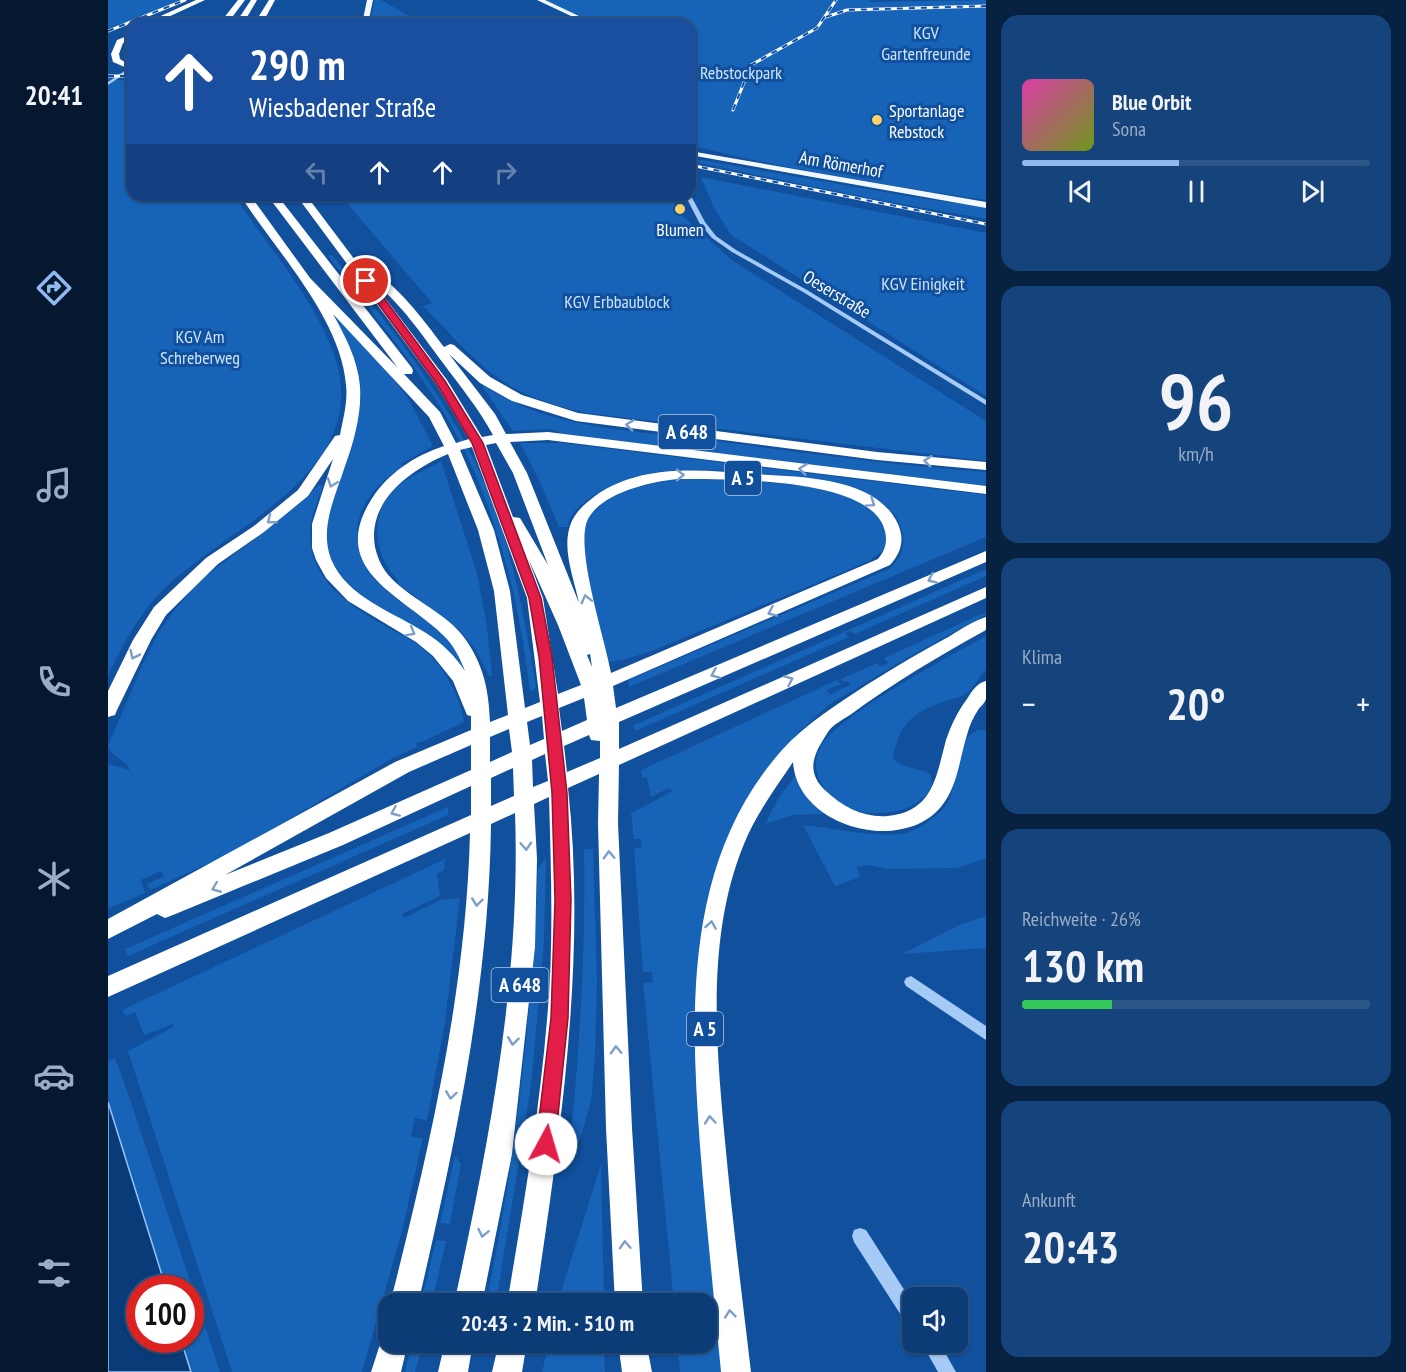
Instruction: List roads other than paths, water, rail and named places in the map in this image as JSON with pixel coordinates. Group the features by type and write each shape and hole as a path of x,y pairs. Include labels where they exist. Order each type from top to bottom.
{"highway":[{"path":"161,18 202,0"},
{"path":"228,18 242,0"},
{"path":"243,18 254,0"},
{"path":"262,18 272,0"},
{"path":"111,41 126,33"},
{"path":"126,39 118,44 114,54 116,60 126,65"},
{"path":"108,60 126,66"},
{"path":"249,201 306,281 336,335 350,370 352,396 347,427 340,462 323,510 318,540 324,560 334,577 350,595 423,639 440,654 457,674 471,696 480,738"},
{"name":"A 648","path":"277,201 403,365 435,415 462,468 486,530 502,591 522,755 527,859 524,947 499,1154 470,1293"},
{"name":"A 648","path":"306,201 442,383 478,443 535,598 545,657 560,793 563,888 560,1018 546,1144 523,1293"},
{"name":"A 648","path":"354,263 388,288 417,320 485,408 520,473 584,637 592,694"},
{"name":"A 648","path":"306,281 351,324 435,415"},
{"name":"A 648","path":"417,320 485,380 517,398 549,410 611,423 877,456 986,466"},
{"path":"108,711 142,640 160,611 212,561 259,530 303,493 332,453 347,427"},
{"name":"A 648","path":"407,1293 450,1107 465,1002 478,893 480,692 473,665 463,646 449,630 375,570 366,536 368,520 386,488 406,470 434,454 478,440 548,436 986,490"},
{"name":"A 5","path":"108,931 341,800 431,754 627,674 884,562 893,555 895,543 887,519 872,502 838,488 784,480 682,474 653,477 631,483 597,502 581,518 575,549 598,649 610,725 608,823"},
{"name":"A 648","path":"496,488 530,544 573,639 592,694"},
{"name":"A 5","path":"108,931 336,839 448,788 986,556"},
{"path":"109,986 986,592"},
{"name":"A 5","path":"736,1372 707,1087 704,1016 706,963 711,922 719,886 757,799 786,757 802,741 880,684 986,623"},
{"path":"828,722 804,759 803,769 808,784 829,806 842,813 867,823 894,822 925,810 939,796 945,785 964,719 986,687"},
{"path":"592,694 608,823 619,1128 628,1293"},
{"path":"386,1372 391,1353"},
{"path":"453,1372 457,1353"},
{"path":"507,1372 511,1353"},
{"path":"631,1353 631,1372"},
{"path":"633,1353 637,1372"}],"main road":[{"path":"366,18 370,0"},
{"path":"540,0 580,18"},
{"name":"Am Römerhof","path":"696,154 986,205"}],"street":[{"path":"108,84 126,70"},
{"name":"Oeserstraße","path":"691,201 702,224 714,237 734,252 805,291 986,403"},
{"path":"911,982 986,1034"},
{"path":"860,1236 902,1301"},
{"path":"935,1353 948,1372"}],"railway":[{"path":"140,18 185,0"},
{"path":"733,110 751,65 817,28 836,0"},
{"path":"826,17 847,10 986,6"},
{"path":"108,31 126,24"},
{"path":"108,76 126,76"},
{"path":"696,166 986,224"}],"place":[{"name":"Sportanlage Rebstock","path":"877,120"},
{"name":"Blumen","path":"680,209"}],"park label":[{"name":"KGV Gartenfreunde","path":"926,42"},
{"name":"Rebstockpark","path":"741,72"},
{"name":"KGV Einigkeit","path":"923,283"},
{"name":"KGV Erbbaublock","path":"617,301"},
{"name":"KGV Am Schreberweg","path":"200,346"}]}
